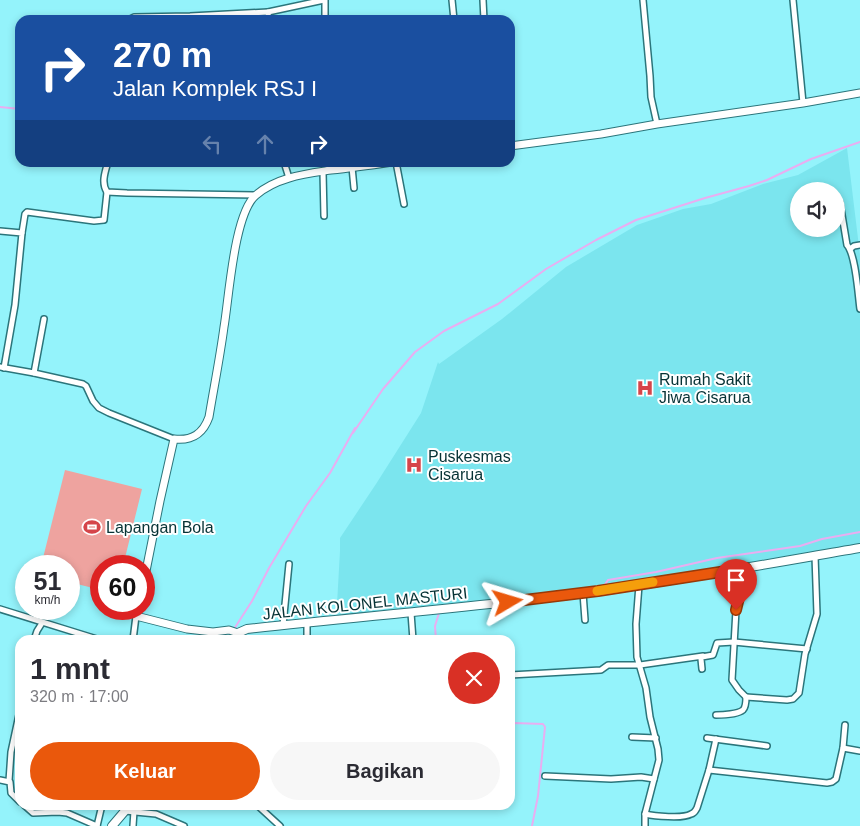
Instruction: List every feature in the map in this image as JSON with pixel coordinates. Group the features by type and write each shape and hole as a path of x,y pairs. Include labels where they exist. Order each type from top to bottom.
{"main road":[{"name":"JALAN KOLONEL MASTURI","path":"235,634 247,629 412,613 583,593 860,548"},
{"path":"112,826 129,810"}],"street":[{"path":"210,15 268,12 325,0 325,15"},
{"path":"452,0 454,15"},
{"path":"483,0 484,15"},
{"path":"643,0 651,97 657,124"},
{"path":"793,0 803,103"},
{"path":"515,145 601,134 860,93"},
{"path":"106,167 104,174 104,187 107,192 104,220 94,221 28,212 25,214 16,305 2,367 83,384 99,408 174,439 181,440 199,434 206,427 209,418 232,264 242,216 250,201 274,183 289,178 323,172 330,167"},
{"path":"286,167 289,178"},
{"path":"352,167 354,188"},
{"path":"397,167 404,204"},
{"path":"323,172 324,216"},
{"path":"107,192 255,196"},
{"path":"0,231 22,233"},
{"path":"845,233 855,272 860,309"},
{"path":"850,249 860,244"},
{"path":"34,373 44,319"},
{"path":"149,555 174,439"},
{"path":"746,568 736,610 732,680 746,697 793,699 799,693 806,650 817,610 815,556"},
{"path":"283,625 289,564"},
{"path":"639,585 636,624 637,657 656,738 659,760 645,814 645,826"},
{"path":"583,593 585,620"},
{"path":"0,609 84,635"},
{"path":"412,613 412,635"},
{"path":"155,618 187,629 213,632 229,630 235,634"},
{"path":"134,635 136,620"},
{"path":"36,635 42,622"},
{"path":"307,623 307,635"},
{"path":"515,674 601,670 610,665 640,665 713,655 717,643 734,642 806,650"},
{"path":"702,669 701,659 704,656"},
{"path":"716,716 742,711 745,708 746,697"},
{"path":"709,770 832,782 836,779 843,748 845,725"},
{"path":"15,733 11,752 9,781 12,793 15,796"},
{"path":"632,737 656,738"},
{"path":"707,738 767,746"},
{"path":"645,814 657,816 694,814 709,770 716,740"},
{"path":"843,748 860,751"},
{"path":"545,776 611,779 641,777 654,779"},
{"path":"0,780 9,781"},
{"path":"30,810 33,812 67,814 97,826 101,810"},
{"path":"130,810 133,826"},
{"path":"135,810 156,814 184,826"},
{"path":"267,810 280,826"}],"shaded area":[{"name":"Rumah Sakit Jiwa Cisarua","path":"847,148 860,255 860,547 809,556 336,622 340,538 421,413 438,362 439,364 502,319 566,267 637,225 683,209 711,204 763,184 798,175"},
{"name":"Lapangan Bola","path":"65,470 142,489 126,555 90,555 90,587 80,585 80,555 44,555"}],"waterway":[{"path":"0,107 15,108"},
{"path":"234,629 306,506 330,473 355,428 353,433 383,389 415,352 444,331 498,304 546,269 596,240 636,220 767,180 811,159 860,142"},
{"path":"602,589 608,580 656,572 717,558 800,546 822,539 860,532"},
{"path":"436,635 435,626 440,613"},
{"path":"515,723 543,724 545,727 538,796 532,826"}],"slow traffic":[{"path":"597,591 653,582"}],"place":[{"name":"Rumah Sakit Jiwa Cisarua","path":"645,388"},
{"name":"Puskesmas Cisarua","path":"414,465"},
{"name":"Lapangan Bola","path":"92,527"}],"route":[{"path":"508,602 598,591 746,568 736,610"}]}
